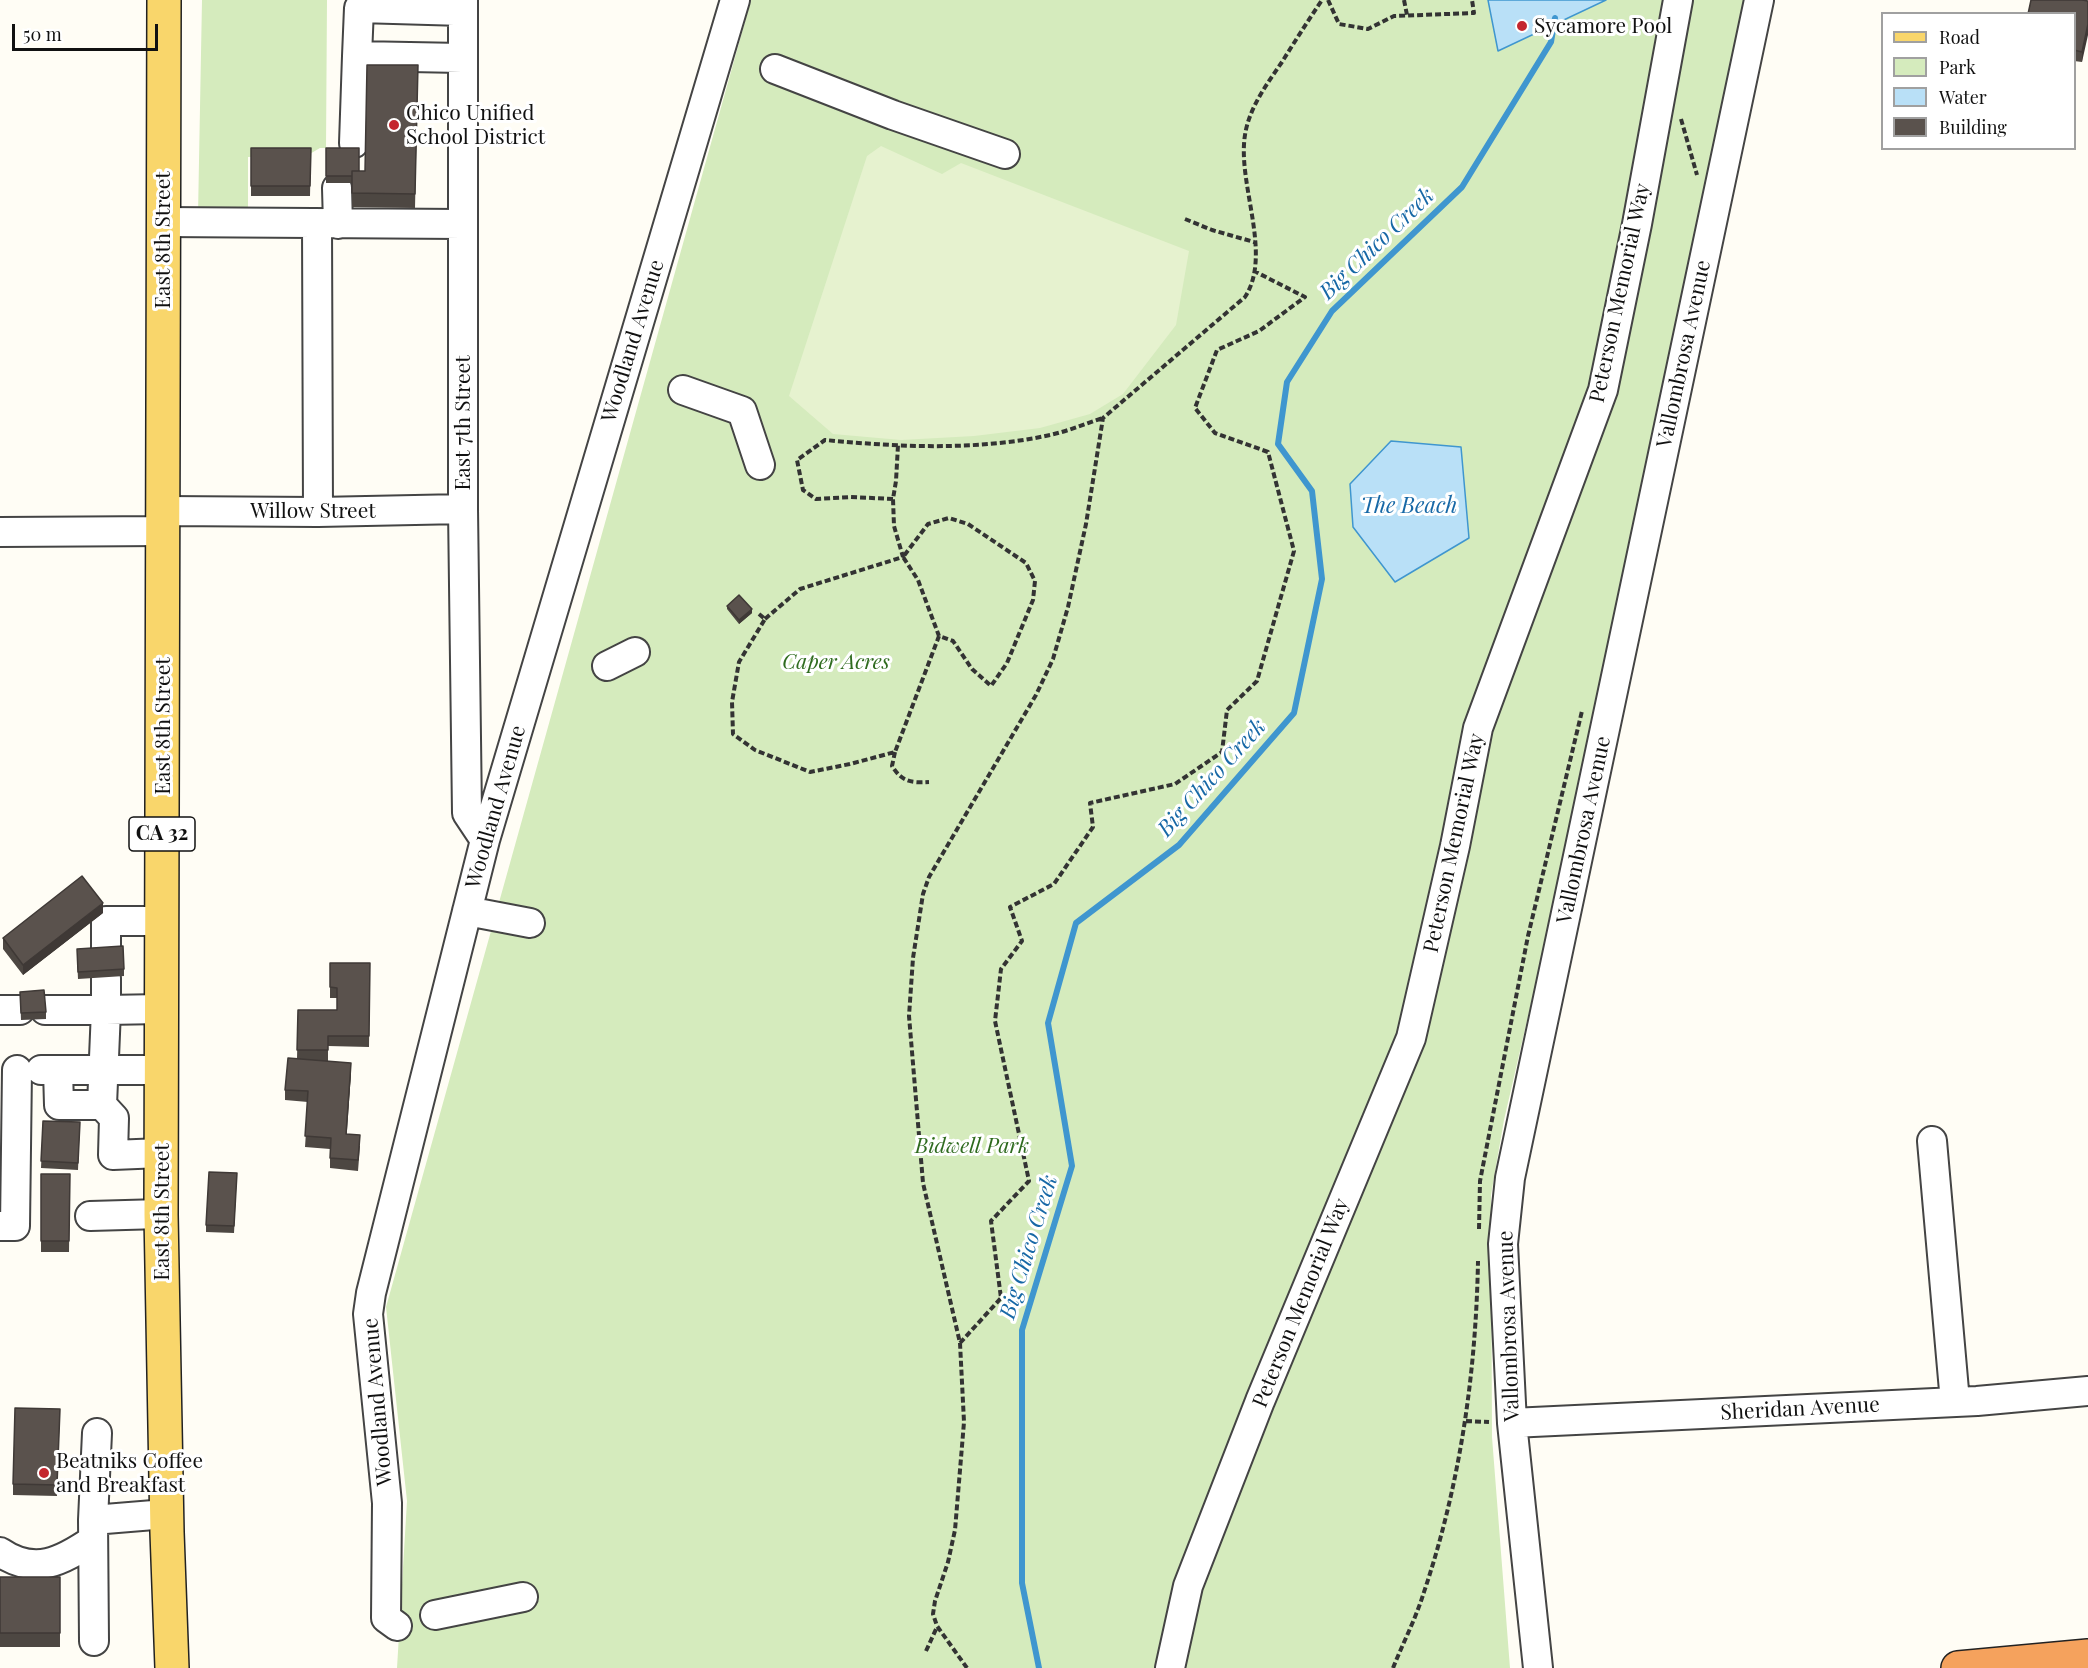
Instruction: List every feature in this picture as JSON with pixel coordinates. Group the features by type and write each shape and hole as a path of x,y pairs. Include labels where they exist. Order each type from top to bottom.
{"highway":[{"path":"1958,1668 2088,1656"}],"main road":[{"name":"East 8th Street","path":"164,0 161,1214 166,1514 172,1668"}],"street":[{"name":"Woodland Avenue","path":"397,1626 386,1618 387,1503 368,1314 371,1293 485,840 735,0"},
{"name":"Peterson Memorial Way","path":"1170,1668 1188,1586 1264,1391 1411,1038 1455,846 1478,728 1603,390 1678,0"},
{"name":"Vallombrosa Avenue","path":"1538,1668 1512,1423 1503,1244 1510,1178 1759,0"},
{"path":"354,143 359,8 463,5"},
{"name":"East 7th Street","path":"463,5 463,509 467,813 485,840"},
{"path":"357,56 462,58"},
{"path":"775,69 893,115 1005,154"},
{"path":"318,512 328,224 337,188"},
{"path":"163,222 462,224"},
{"path":"683,390 742,411 760,465"},
{"name":"Willow Street","path":"0,532 318,512 463,509"},
{"path":"607,666 636,652"},
{"path":"467,911 530,923"},
{"path":"161,1153 113,1155 114,1118 102,1105 106,1010 106,921 162,921"},
{"path":"22,1010 162,1009"},
{"path":"0,1226 15,1226 9,1070 161,1070"},
{"path":"58,1070 59,1105 102,1105"},
{"path":"1932,1141 1955,1402"},
{"path":"90,1216 161,1214"},
{"name":"Sheridan Avenue","path":"1512,1423 1955,1402 2088,1390"},
{"path":"94,1641 93,1530 97,1433"},
{"path":"0,1552 15,1562 43,1564 67,1558 93,1530 166,1514"},
{"path":"435,1615 523,1597"}],"path":[{"path":"892,499 851,497 816,499 803,490 797,460 825,440 897,445 986,445 1051,435 1103,418 1245,297 1249,291 1256,262 1243,152 1245,132 1257,100 1322,0"},
{"path":"1328,0 1339,24 1368,29 1394,16 1474,13 1472,0"},
{"path":"1404,0 1407,15"},
{"path":"1185,219 1212,230 1254,242"},
{"path":"960,1343 1001,1298 991,1221 1029,1181 995,1021 1001,969 1022,941 1010,907 1054,884 1093,827 1090,803 1175,784 1222,752 1227,710 1257,681 1294,551 1268,452 1215,433 1195,408 1217,350 1259,331 1305,297 1254,271"},
{"path":"967,1668 937,1626 933,1614 955,1530 964,1422 960,1343 923,1183 909,1016 913,958 922,894 929,877 1036,695 1053,659 1068,607 1086,524 1103,418"},
{"path":"897,445 896,481 892,499 894,526 903,557 918,580 939,636 895,752 892,766 898,776 913,783 929,782"},
{"path":"895,752 810,772 755,750 733,734 732,702 739,663 765,619 800,589 903,557 928,524 949,518 968,524 1026,563 1035,581 1033,600 1007,663 991,686 972,669 953,641 939,636"},
{"path":"759,614 765,619"},
{"path":"1393,1668 1424,1594 1442,1533 1466,1421"},
{"path":"926,1651 937,1626"}],"green space":[{"path":"202,0 327,0 326,148 320,148 308,155 248,157 248,215 198,215"},
{"name":"Bidwell Park","path":"751,0 1745,0 1582,783 1504,1120 1491,1195 1492,1437 1510,1668 397,1668 407,1501 386,1307"},
{"path":"881,146 942,174 961,163 1189,251 1176,325 1123,394 1090,414 1040,428 974,436 901,440 833,434 789,396 867,156"}],"water":[{"name":"Sycamore Pool","path":"1488,0 1606,0 1498,51"},
{"name":"The Beach","path":"1391,441 1461,447 1469,538 1395,582 1353,527 1350,484"}],"building":[{"path":"2031,0 2088,1 2088,24 2082,52 2076,50 2076,12 2028,12"},
{"path":"367,65 418,65 415,194 352,193 352,171 365,171"},
{"path":"251,148 311,148 310,186 251,186"},
{"path":"326,148 359,148 359,171 352,171 352,176 326,176"},
{"path":"739,595 752,609 739,620 727,606"},
{"path":"82,876 103,903 23,965 3,938"},
{"path":"123,946 124,969 78,972 77,949"},
{"path":"330,963 370,963 369,1036 328,1036 328,1050 297,1050 298,1010 337,1010 337,988 330,987"},
{"path":"44,990 46,1012 21,1013 20,992"},
{"path":"288,1058 351,1063 346,1134 360,1135 358,1160 330,1158 331,1138 305,1136 308,1091 285,1090"},
{"path":"43,1121 80,1122 78,1163 41,1161"},
{"path":"209,1172 237,1173 234,1226 206,1225"},
{"path":"41,1174 70,1174 69,1241 41,1241"},
{"path":"15,1408 60,1409 57,1485 13,1484"},
{"path":"0,1577 60,1577 60,1633 0,1633"}],"waterway":[{"name":"Big Chico Creek","path":"1039,1668 1022,1583 1022,1330 1072,1166 1048,1023 1076,923 1179,845 1294,713 1322,579 1312,491 1278,444 1287,382 1332,311 1462,187 1551,42 1555,18"}],"place":[{"name":"Sycamore Pool","path":"1522,26"},
{"name":"Chico Unified School District","path":"394,125"},
{"name":"Beatniks Coffee and Breakfast","path":"44,1473"}],"park label":[{"name":"Caper Acres","path":"836,662"}]}
